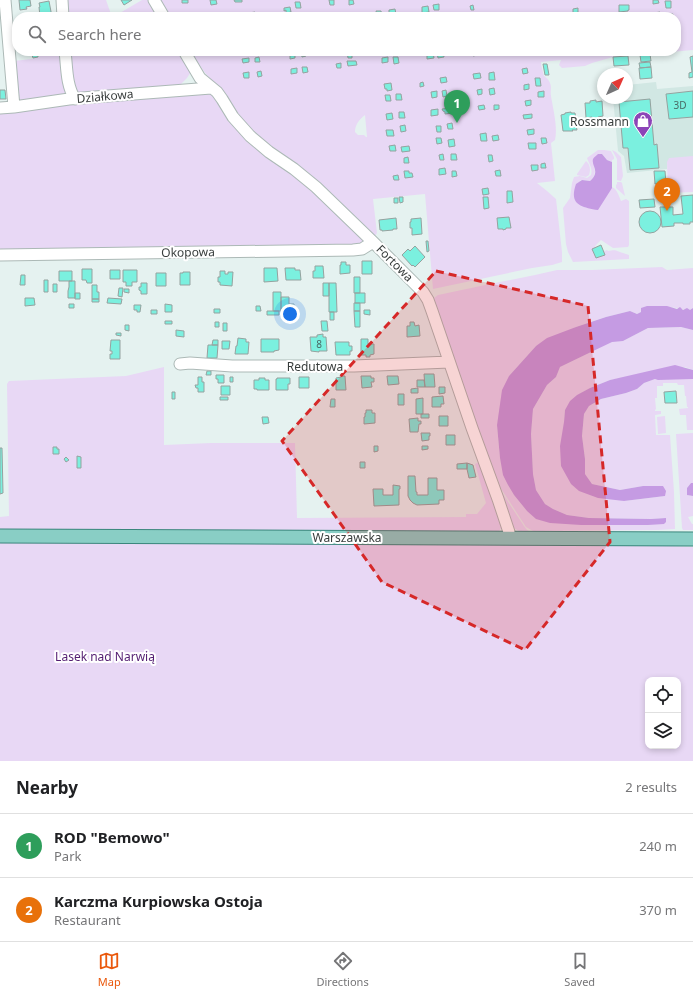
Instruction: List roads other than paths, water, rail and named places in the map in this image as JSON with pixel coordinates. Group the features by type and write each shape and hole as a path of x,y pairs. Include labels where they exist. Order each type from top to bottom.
{"main road":[{"name":"Warszawska","path":"0,536 693,539"}],"street":[{"path":"5,0 14,107"},
{"path":"62,0 63,12"},
{"path":"154,0 161,12"},
{"path":"66,56 69,89 75,99"},
{"name":"Fortowa","path":"187,56 200,78 217,92 233,117 250,136 269,152 304,177 373,242 426,296 498,499 509,532 509,538"},
{"name":"Działkowa","path":"0,108 75,99 211,88"},
{"name":"Okopowa","path":"0,255 353,250 362,249 373,242"},
{"name":"Redutowa","path":"180,364 190,363 232,366 338,366 449,362"}],"place":[{"name":"ROD \"Bemowo\"","path":"457,123"},
{"name":"Rossmann","path":"643,138"},
{"name":"Karczma Kurpiowska Ostoja","path":"667,211"}],"park label":[{"name":"Lasek nad Narwią","path":"105,656"}]}
